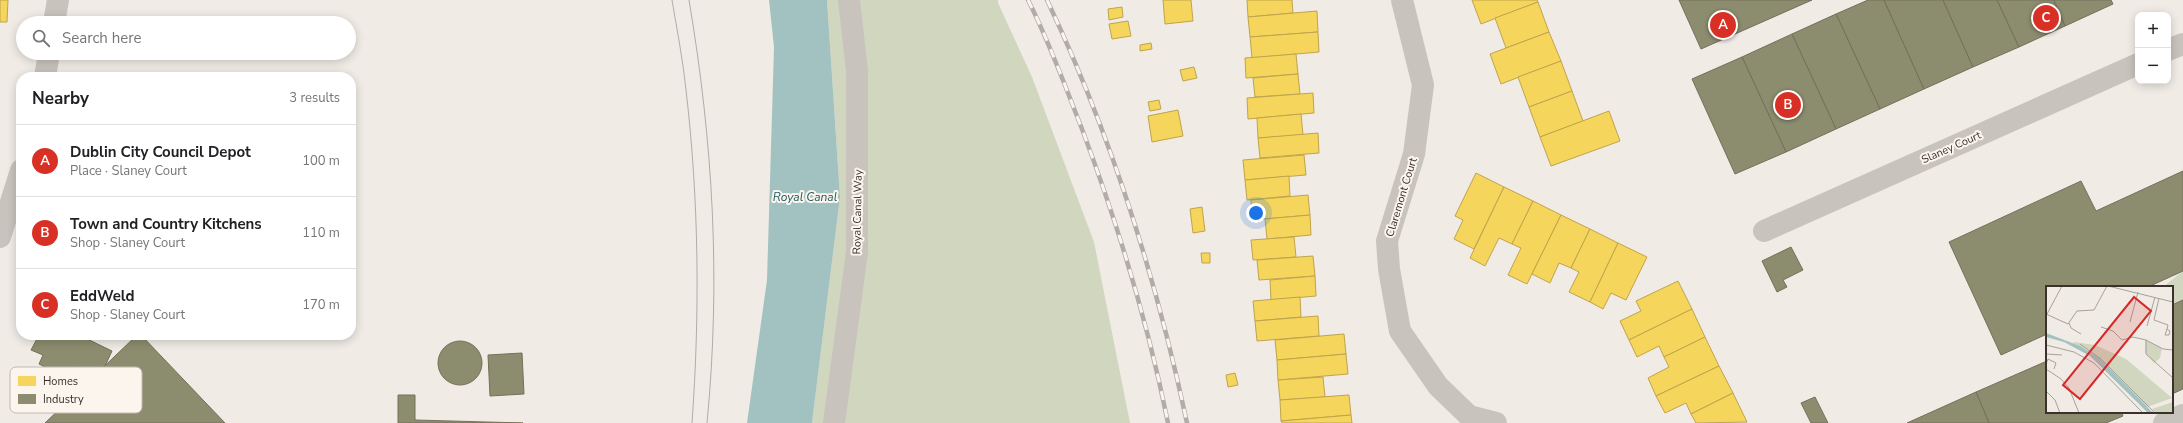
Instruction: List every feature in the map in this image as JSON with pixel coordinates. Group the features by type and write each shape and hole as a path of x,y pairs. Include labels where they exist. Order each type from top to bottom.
{"street":[{"path":"55,16 58,0"},
{"name":"Royal Canal Way","path":"834,423 857,252 857,70 850,0"},
{"name":"Claremont Court","path":"1402,0 1423,85 1414,154 1387,241 1389,269 1400,331 1438,386 1469,416 1496,423"},
{"path":"2171,49 2183,44"},
{"path":"45,72 48,60"},
{"name":"Slaney Court","path":"1764,231 2135,65"},
{"path":"0,237 16,186"},
{"path":"2164,423 2183,415"}],"green space":[{"path":"827,0 998,0 998,3 1032,77 1094,242 1130,423 812,423 840,197"},
{"path":"2183,271 2183,300 2173,305 2173,286 2164,286"}],"water":[{"name":"Royal Canal","path":"769,0 827,0 840,197 812,423 747,423 767,280 774,47"}],"building: Homes":[{"path":"0,0 8,0 7,22 0,22"},
{"path":"1163,0 1191,0 1193,21 1165,24"},
{"path":"1247,0 1292,0 1293,13 1248,17"},
{"path":"1472,0 1537,0 1538,2 1481,24"},
{"path":"1538,2 1549,32 1506,48 1495,18"},
{"path":"1122,7 1123,17 1109,20 1108,9"},
{"path":"1317,11 1318,32 1250,37 1248,17"},
{"path":"1128,21 1131,36 1112,39 1109,24"},
{"path":"1318,32 1319,52 1252,58 1250,37"},
{"path":"1549,32 1561,61 1501,84 1490,54"},
{"path":"1151,43 1152,49 1140,51 1140,45"},
{"path":"1296,54 1298,74 1246,78 1245,58"},
{"path":"1561,61 1572,91 1529,107 1518,77"},
{"path":"1194,67 1197,78 1183,81 1180,70"},
{"path":"1298,74 1300,94 1255,97 1253,78"},
{"path":"1572,91 1583,121 1540,137 1529,107"},
{"path":"1313,93 1314,113 1248,119 1247,98"},
{"path":"1159,100 1161,109 1150,111 1148,102"},
{"path":"1178,110 1183,136 1152,142 1148,116"},
{"path":"1609,111 1620,141 1551,166 1540,137"},
{"path":"1301,114 1303,135 1258,138 1257,118"},
{"path":"1318,133 1319,153 1260,158 1258,138"},
{"path":"1304,155 1306,175 1245,180 1243,160"},
{"path":"1476,173 1504,187 1474,249 1454,239 1463,220 1455,216"},
{"path":"1289,176 1290,196 1247,200 1245,180"},
{"path":"1504,187 1533,201 1512,244 1499,238 1485,266 1470,258"},
{"path":"1308,195 1310,215 1252,220 1251,200"},
{"path":"1533,201 1561,215 1527,284 1508,275 1521,248 1512,244"},
{"path":"1202,207 1205,231 1193,233 1190,209"},
{"path":"1310,215 1311,235 1267,239 1265,219"},
{"path":"1561,215 1590,229 1571,268 1559,263 1550,283 1532,274"},
{"path":"1590,229 1618,243 1590,302 1569,292 1579,272 1571,268"},
{"path":"1294,237 1296,257 1253,260 1251,240"},
{"path":"1618,243 1647,257 1626,300 1611,293 1603,309 1590,302"},
{"path":"1201,253 1210,253 1210,263 1202,263"},
{"path":"1313,256 1315,276 1259,280 1257,260"},
{"path":"1315,276 1316,296 1271,300 1270,280"},
{"path":"1678,281 1692,309 1629,340 1620,321 1641,311 1636,301"},
{"path":"1300,297 1301,317 1255,321 1253,301"},
{"path":"1692,309 1705,337 1664,357 1659,346 1637,357 1629,340"},
{"path":"1318,316 1319,336 1257,341 1255,321"},
{"path":"1344,334 1346,354 1277,360 1275,340"},
{"path":"1705,337 1719,366 1656,396 1648,378 1669,367 1664,357"},
{"path":"1346,354 1348,374 1278,380 1277,360"},
{"path":"1719,366 1733,393 1691,414 1686,403 1665,413 1656,396"},
{"path":"1235,373 1238,385 1228,387 1226,375"},
{"path":"1323,377 1325,397 1280,400 1278,380"},
{"path":"1733,393 1747,422 1696,423 1691,414"},
{"path":"1349,395 1351,415 1281,421 1280,400"},
{"path":"1351,415 1352,423 1282,423 1281,421"}],"building: Industry":[{"path":"1679,0 1812,0 1701,49"},
{"path":"1868,0 1884,0 1924,89 1880,109 1836,14"},
{"path":"1884,0 1943,0 1973,67 1924,89"},
{"path":"1943,0 1997,0 2019,47 1973,67"},
{"path":"1997,0 2054,0 2065,26 2019,47"},
{"path":"2054,0 2111,0 2113,4 2065,26"},
{"path":"1836,14 1880,109 1836,129 1792,34"},
{"path":"1792,34 1836,129 1786,152 1742,57"},
{"path":"1742,57 1786,152 1735,174 1692,79"},
{"path":"2183,171 2183,271 2150,286 2046,286 2046,334 2001,355 1949,242 2081,181 2096,211"},
{"path":"1791,247 1803,270 1783,280 1787,287 1777,292 1762,261"},
{"path":"2183,300 2183,389 2173,394 2173,305"},
{"path":"36,340 89,340 112,351 104,367 45,367 39,364 43,355 31,350"},
{"path":"132,340 146,340 225,423 45,423 55,413 142,413 142,367 104,367"},
{"path":"460,341 472,345 478,351 482,363 478,375 472,381 460,385 448,381 442,375 438,363 442,351 448,345"},
{"path":"522,353 524,394 490,396 488,355"},
{"path":"2046,361 2046,413 2122,413 2123,416 2106,423 1989,423 1976,392"},
{"path":"1976,392 1989,423 1907,423"},
{"path":"398,395 415,395 415,420 523,423 398,423"},
{"path":"1815,397 1828,423 1811,423 1801,403"}],"tram line":[{"path":"672,0 682,56 686,90 694,173 696,215 697,298 695,381 692,423"},
{"path":"689,0 704,106 712,211 714,263 713,316 707,423"}],"railway":[{"path":"1028,0 1043,31 1063,80 1108,201 1131,274 1151,348 1168,423"},
{"path":"1047,0 1092,103 1129,207 1161,314 1187,423"}],"place":[{"name":"EddWeld","path":"2046,18"},
{"name":"Dublin City Council Depot","path":"1723,25"},
{"name":"Town and Country Kitchens","path":"1788,105"}]}
